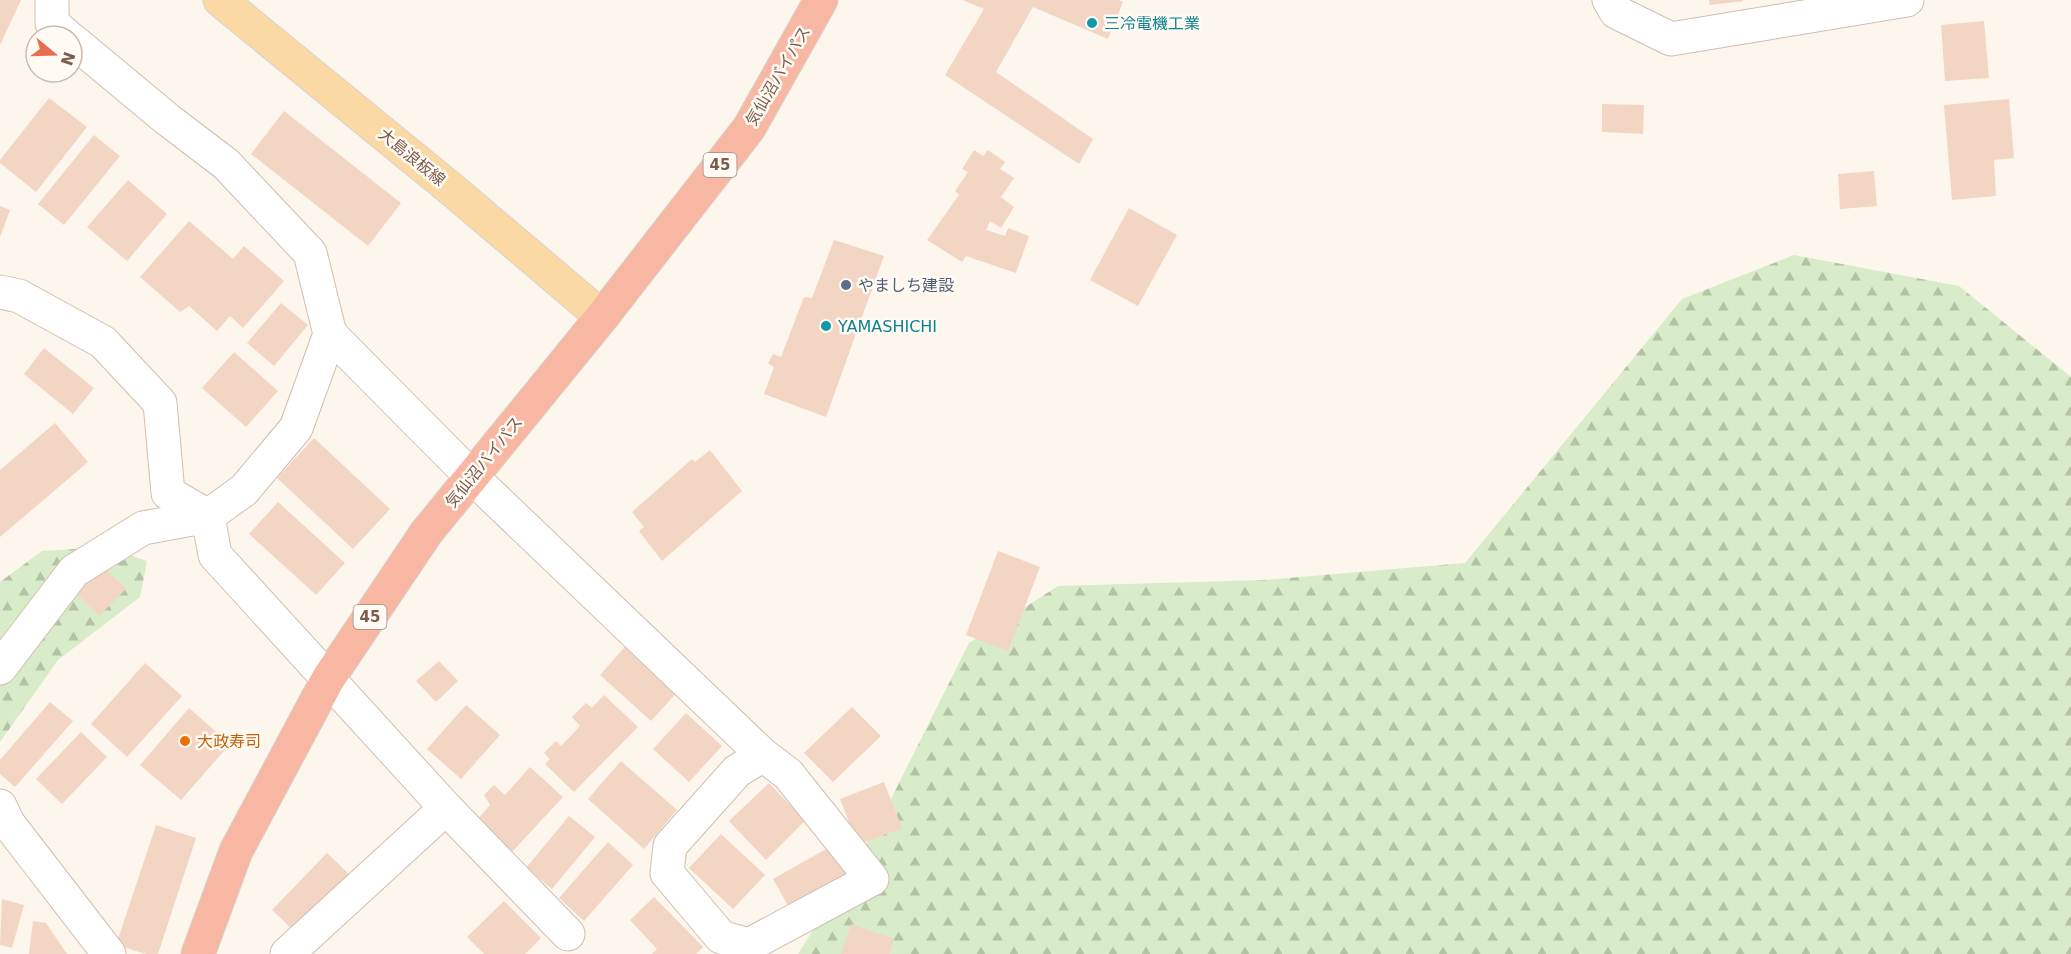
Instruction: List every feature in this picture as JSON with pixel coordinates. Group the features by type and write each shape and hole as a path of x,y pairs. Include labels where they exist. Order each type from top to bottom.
{"highway":[{"name":"気仙沼バイパス","path":"198,954 236,851 328,679 426,533 602,317 749,128 820,0"}],"main road":[{"name":"大島浪板線","path":"220,0 602,317"}],"street":[{"path":"52,0 53,24"},
{"path":"1609,0 1616,12 1671,39 1905,0"},
{"path":"84,50 166,119 225,164 310,253 330,334 472,477 763,755 789,774 872,879 749,945 721,937 667,873 670,846 737,771 763,755"},
{"path":"0,292 19,296 103,342 160,403 168,493 208,516 215,555 446,808 568,934"},
{"path":"0,668 74,571 143,528 208,516 243,489 296,428 330,334"},
{"path":"0,806 8,823 109,954"},
{"path":"287,954 446,808"}],"green space":[{"path":"1794,255 1959,286 2071,377 2071,954 798,954 877,827 969,643 1058,586 1263,580 1465,563 1682,299"},
{"path":"108,547 147,561 140,597 58,660 0,742 0,582 42,551"}],"building":[{"path":"0,0 21,0 0,45"},
{"path":"963,0 1119,0 1123,2 1108,39 1033,7 996,72 1093,139 1079,164 945,75 984,9"},
{"path":"1709,0 1743,0 1743,1 1710,5"},
{"path":"1984,21 1989,78 1945,81 1941,25"},
{"path":"49,98 87,127 36,192 0,163 0,160"},
{"path":"2009,99 2014,158 1994,160 1996,196 1952,200 1944,105"},
{"path":"1602,104 1644,105 1643,134 1602,132"},
{"path":"284,111 401,203 368,246 251,154"},
{"path":"94,135 120,156 64,225 38,204"},
{"path":"974,150 983,156 988,150 1005,162 1000,169 1014,178 1001,197 1014,207 1001,228 990,221 986,230 1005,236 1008,228 1029,236 1016,273 966,256 962,262 927,240 959,195 955,191 968,172 962,169"},
{"path":"1874,171 1877,206 1840,209 1838,174"},
{"path":"128,180 167,214 127,261 87,227"},
{"path":"0,206 10,210 0,237"},
{"path":"1129,208 1177,235 1138,306 1090,280"},
{"path":"189,221 233,259 244,246 284,281 243,328 230,316 217,331 189,306 180,312 140,277"},
{"name":"YAMASHICHI","path":"834,240 884,256 826,417 764,394 774,367 768,363 773,354 781,357 804,297 812,298"},
{"path":"281,303 308,325 274,366 247,343"},
{"path":"44,348 94,388 73,414 24,374"},
{"path":"234,352 278,391 246,427 202,388"},
{"path":"55,423 88,462 0,537 0,470"},
{"path":"314,438 390,509 353,549 277,478"},
{"path":"710,450 742,491 662,561 639,531 644,527 632,512 692,459 695,462"},
{"path":"278,502 345,563 316,595 249,534"},
{"path":"998,551 1040,567 1008,651 966,635"},
{"path":"102,566 126,589 99,616 76,593"},
{"path":"630,641 681,688 651,721 600,675"},
{"path":"439,661 458,681 436,702 416,681"},
{"path":"145,663 182,696 127,757 91,724"},
{"path":"604,695 638,727 574,792 545,764 550,759 544,753 556,741 561,746 580,726 572,717 586,703 592,708"},
{"path":"50,702 73,721 15,787 0,774 0,760"},
{"path":"466,705 500,735 461,779 427,749"},
{"path":"852,707 881,736 833,782 804,753"},
{"path":"189,708 230,744 181,800 140,765"},
{"path":"686,713 722,746 689,782 653,749"},
{"path":"81,732 107,757 62,804 36,779"},
{"path":"621,761 677,810 644,849 588,799"},
{"path":"530,767 563,797 512,852 477,820 490,805 484,795 494,785 505,795"},
{"path":"884,782 902,828 858,845 840,799"},
{"path":"769,783 805,821 766,860 729,821"},
{"path":"569,816 595,837 552,889 526,868"},
{"path":"156,825 196,838 158,954 146,954 116,945"},
{"path":"721,834 765,875 733,909 689,868"},
{"path":"608,842 633,865 584,921 559,898"},
{"path":"835,844 853,875 791,911 773,879"},
{"path":"327,853 351,876 296,933 272,910"},
{"path":"654,897 703,947 696,954 652,954 657,949 630,920"},
{"path":"2,899 24,905 12,948 0,945"},
{"path":"504,901 541,938 525,954 484,954 467,937"},
{"path":"33,921 46,923 67,954 29,954"},
{"path":"851,924 894,939 889,954 841,954"}],"place":[{"name":"三冷電機工業","path":"1092,23"},
{"name":"やましち建設","path":"846,285"},
{"name":"YAMASHICHI","path":"826,326"},
{"name":"大政寿司","path":"185,741"}]}
